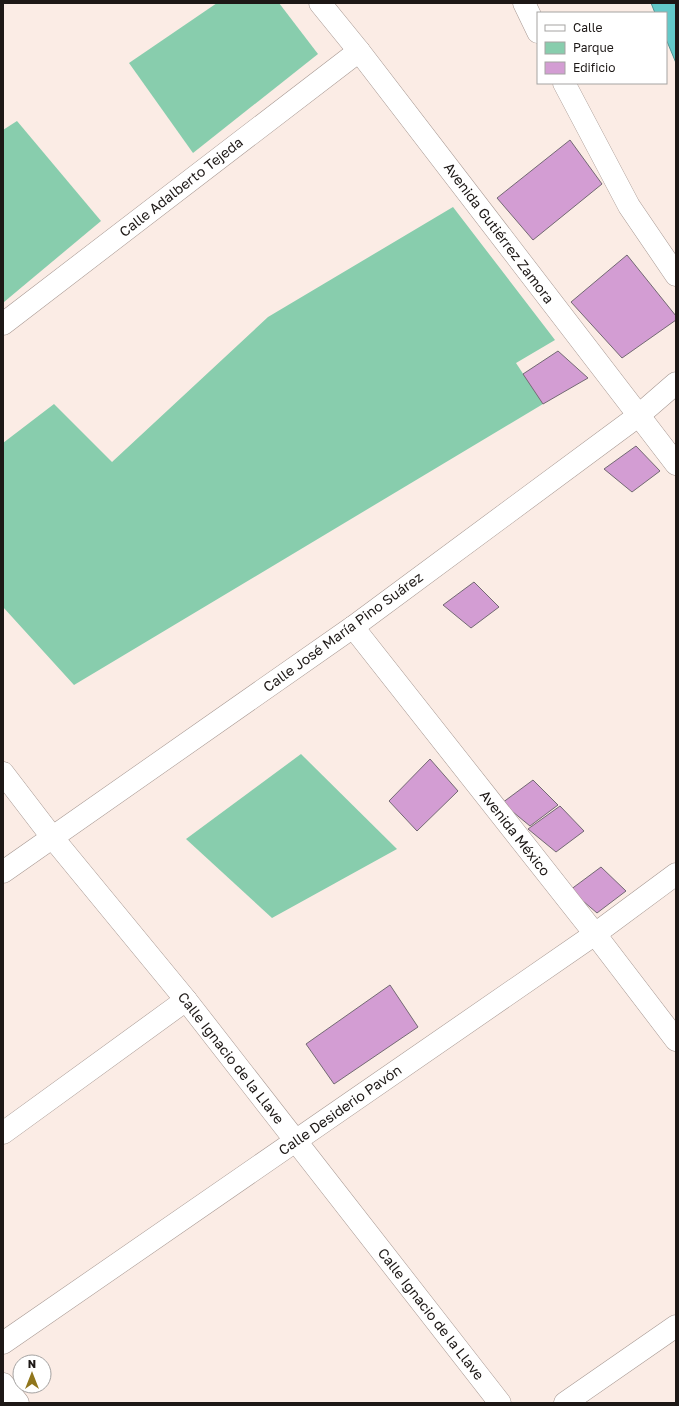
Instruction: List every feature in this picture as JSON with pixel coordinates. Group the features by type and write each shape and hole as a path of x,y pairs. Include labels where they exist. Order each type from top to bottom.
{"street":[{"name":"Avenida Gutiérrez Zamora","path":"320,3 359,50 676,464"},
{"path":"524,3 537,30"},
{"name":"Calle Adalberto Tejeda","path":"3,324 359,50"},
{"path":"565,84 628,206 676,275"},
{"name":"Calle José María Pino Suárez","path":"3,872 353,627 638,416 676,383"},
{"name":"Avenida México","path":"353,627 595,934 676,1040"},
{"name":"Calle Ignacio de la Llave","path":"3,773 52,837 186,1000 500,1403"},
{"name":"Calle Desiderio Pavón","path":"3,1343 595,934 676,874"},
{"path":"3,1133 186,1000"},
{"path":"565,1403 676,1326"},
{"path":"3,1384 18,1403"}],"green space":[{"path":"217,3 279,3 318,54 193,153 129,63"},
{"path":"17,121 101,221 4,302 3,130"},
{"path":"453,207 555,340 516,363 543,404 74,685 3,607 3,443 54,404 112,462 268,317"},
{"path":"301,754 397,849 272,918 186,839"}],"water":[{"path":"651,3 676,3 676,63 667,41 667,12 655,12"}],"building":[{"path":"570,140 602,184 533,240 497,198"},
{"path":"627,255 676,316 676,320 622,358 571,302"},
{"path":"558,351 588,378 543,404 523,374"},
{"path":"636,446 660,471 632,492 604,469"},
{"path":"474,582 499,607 471,628 443,605"},
{"path":"430,759 458,791 417,831 389,801"},
{"path":"533,780 558,805 530,826 502,803"},
{"path":"560,806 584,831 556,852 528,829"},
{"path":"601,867 626,891 597,913 570,890"},
{"path":"390,985 418,1027 334,1084 306,1044"}]}
